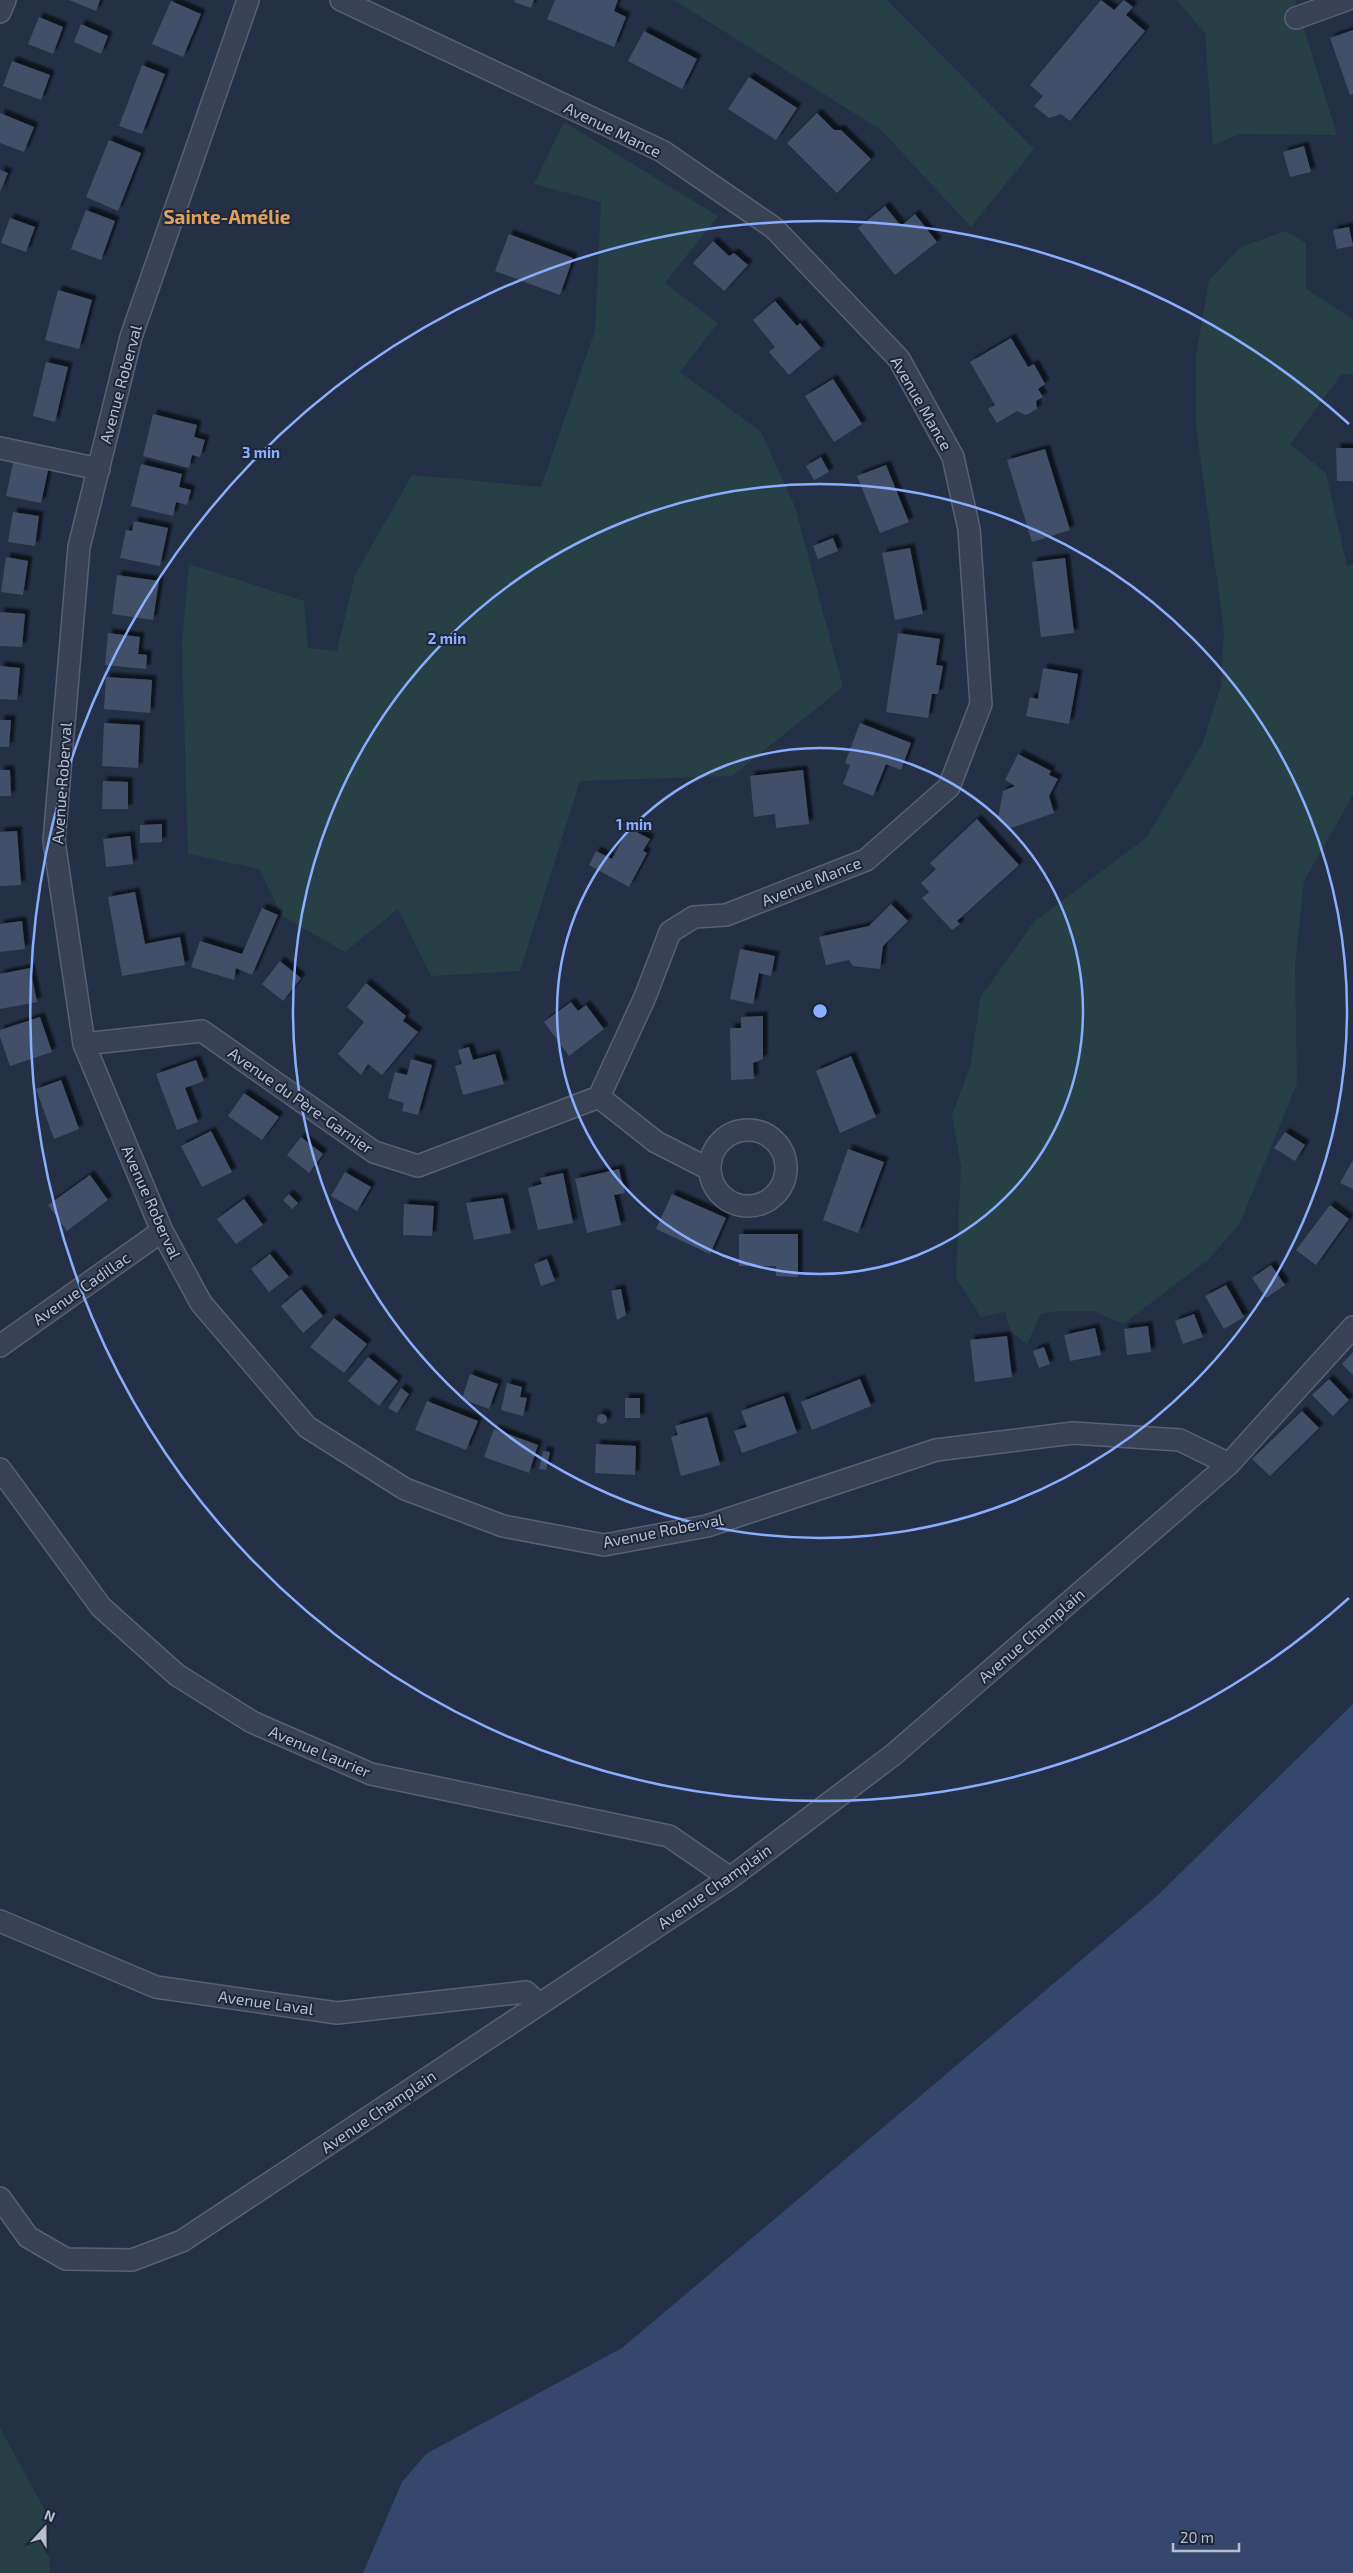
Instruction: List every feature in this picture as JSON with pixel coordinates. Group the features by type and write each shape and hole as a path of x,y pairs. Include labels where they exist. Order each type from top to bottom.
{"street":[{"path":"0,12 5,0"},
{"name":"Avenue Roberval","path":"248,0 131,337 80,547 54,841 84,1044 162,1231 200,1303 307,1427 405,1489 503,1526 604,1545 707,1526 936,1450 1073,1434 1180,1440 1228,1464"},
{"name":"Avenue Mance","path":"341,0 662,151 774,228 899,359 953,457 969,529 981,704 949,787 866,860 726,915 694,917 670,932 645,997 599,1097"},
{"path":"1296,18 1346,0"},
{"path":"0,448 98,469"},
{"name":"Avenue du Père-Garnier","path":"84,1044 202,1031 374,1152 418,1166 599,1097"},
{"path":"599,1097 656,1142 709,1169"},
{"name":"Avenue Cadillac","path":"0,1346 162,1231"},
{"name":"Avenue Champlain","path":"0,2198 28,2237 66,2259 132,2260 182,2241 730,1878 893,1755 1228,1464 1353,1327"},
{"name":"Avenue Laurier","path":"0,1469 101,1607 177,1675 252,1722 371,1774 669,1836 730,1878"},
{"name":"Avenue Laval","path":"0,1921 156,1986 337,2012 526,1992 539,2004"}],"green space":[{"path":"674,0 887,0 1034,149 971,227 881,130"},
{"path":"1177,0 1295,0 1337,135 1240,134 1213,145 1205,33"},
{"path":"564,122 718,216 665,283 718,323 680,372 761,432 795,507 843,687 732,776 580,781 520,971 431,976 398,909 345,952 282,916 259,869 188,854 182,645 189,564 304,601 308,648 337,651 355,575 412,475 541,487 595,331 601,202 534,184"},
{"path":"1285,231 1306,243 1306,289 1353,319 1353,374 1341,375 1290,444 1326,473 1347,566 1353,564 1353,795 1304,881 1295,965 1297,1083 1240,1223 1208,1260 1123,1324 1093,1311 1057,1311 1041,1314 1027,1344 1011,1332 1005,1312 981,1317 956,1278 961,1166 952,1115 971,1064 980,998 1034,922 1146,838 1202,745 1221,685 1224,631 1196,426 1196,356 1209,280 1241,247"},
{"path":"0,2428 46,2512 50,2573 0,2573"}],"water":[{"path":"1353,1704 1353,2573 363,2573 402,2482 426,2454 622,2348 1157,1896"}],"building":[{"path":"69,0 100,0 96,11"},
{"path":"515,0 534,0 531,8 514,2"},
{"path":"555,0 618,0 614,11 626,17 614,47 547,19"},
{"path":"1101,0 1114,10 1124,0 1133,7 1126,15 1145,31 1070,121 1061,114 1049,118 1034,106 1043,96 1030,85"},
{"path":"171,1 201,14 183,57 152,44"},
{"path":"39,17 63,27 53,54 28,44"},
{"path":"81,24 108,36 101,54 74,42"},
{"path":"1353,30 1353,94 1350,95 1330,38"},
{"path":"644,31 697,59 682,89 628,61"},
{"path":"12,61 50,75 41,100 3,86"},
{"path":"142,65 165,74 142,134 119,126"},
{"path":"749,77 797,108 776,140 728,109"},
{"path":"0,113 34,127 24,152 0,143"},
{"path":"817,113 834,130 841,130 871,159 837,193 787,143"},
{"path":"109,140 141,153 118,211 86,197"},
{"path":"1304,146 1311,172 1290,177 1283,152"},
{"path":"0,170 8,173 0,192"},
{"path":"885,206 901,226 915,214 937,242 895,275 858,228"},
{"path":"86,210 115,221 101,260 71,249"},
{"path":"10,218 35,227 26,252 1,243"},
{"path":"1349,227 1353,246 1337,249 1333,230"},
{"path":"509,234 573,258 560,295 495,271"},
{"path":"713,241 729,256 734,253 748,265 724,291 693,263"},
{"path":"58,290 92,300 79,349 45,340"},
{"path":"775,301 797,326 800,323 821,348 789,375 769,352 775,347 753,320"},
{"path":"1011,338 1028,367 1034,364 1045,384 1038,389 1043,397 1036,401 1037,409 1026,415 1017,411 997,423 988,409 995,405 970,362"},
{"path":"46,362 68,367 55,422 33,416"},
{"path":"833,379 862,424 834,442 805,396"},
{"path":"153,414 197,425 194,437 205,440 200,457 192,455 189,468 143,456"},
{"path":"1336,448 1353,448 1353,481 1337,481"},
{"path":"1045,449 1070,530 1032,542 1007,460"},
{"path":"15,454 50,461 41,503 6,496"},
{"path":"821,457 829,472 814,480 806,466"},
{"path":"141,464 182,474 179,487 191,490 187,505 176,502 173,516 131,506"},
{"path":"886,465 909,522 880,533 857,476"},
{"path":"13,512 39,516 35,546 8,542"},
{"path":"134,521 168,528 160,566 120,558 126,530 132,531"},
{"path":"833,538 838,551 818,559 813,546"},
{"path":"910,548 923,614 895,620 882,553"},
{"path":"6,557 28,561 23,595 1,592"},
{"path":"1065,558 1074,633 1041,637 1032,562"},
{"path":"117,575 159,581 153,620 112,614"},
{"path":"0,612 25,614 22,647 0,646"},
{"path":"108,633 140,637 138,654 147,655 146,669 105,665"},
{"path":"898,633 940,639 936,665 943,666 938,694 932,694 928,718 886,712"},
{"path":"0,666 20,668 17,700 0,699"},
{"path":"1043,668 1078,674 1069,724 1026,716 1030,697 1038,699"},
{"path":"106,677 152,680 150,713 104,709"},
{"path":"0,720 11,720 9,747 0,747"},
{"path":"104,723 140,725 138,768 102,766"},
{"path":"860,723 911,743 901,770 886,764 873,796 843,784 850,765 845,763"},
{"path":"1018,754 1051,771 1049,775 1058,779 1049,796 1054,813 1011,828 998,819 1003,791 1015,786 1005,780"},
{"path":"0,770 10,770 11,796 0,796"},
{"path":"803,770 809,824 776,828 775,814 754,817 750,776"},
{"path":"103,781 128,782 128,809 102,809"},
{"path":"977,819 1019,865 957,921 960,924 952,930 922,898 929,892 921,883 936,869 930,863"},
{"path":"162,824 162,842 140,843 140,825"},
{"path":"629,828 650,839 643,851 647,853 629,887 589,865 596,851 612,859"},
{"path":"17,831 21,885 0,886 0,832"},
{"path":"130,836 133,864 106,867 103,839"},
{"path":"135,892 145,944 180,937 185,965 122,976 108,897"},
{"path":"891,904 908,921 883,946 880,969 853,966 849,960 826,965 819,937 869,926"},
{"path":"262,908 278,915 252,975 236,968 234,980 191,967 200,941 242,954"},
{"path":"22,921 25,949 0,952 0,924"},
{"path":"740,949 775,956 771,976 759,973 753,1004 730,999"},
{"path":"280,961 301,978 283,1001 262,984"},
{"path":"30,968 37,1002 0,1009 0,974"},
{"path":"366,983 406,1016 403,1021 418,1032 382,1075 368,1064 361,1075 338,1054 364,1022 347,1007"},
{"path":"571,1002 578,1011 586,1005 604,1029 569,1056 544,1022"},
{"path":"763,1016 763,1059 753,1063 754,1079 731,1080 730,1028 741,1028 741,1017"},
{"path":"40,1017 52,1052 10,1066 0,1037 0,1030"},
{"path":"469,1047 473,1060 495,1054 504,1084 463,1095 455,1066 462,1064 458,1050"},
{"path":"851,1056 876,1117 840,1133 816,1071"},
{"path":"411,1059 432,1065 418,1115 402,1111 404,1103 388,1098 395,1072 407,1075"},
{"path":"196,1060 204,1081 185,1088 198,1122 177,1130 156,1074"},
{"path":"61,1080 79,1129 54,1139 36,1089"},
{"path":"244,1093 279,1117 262,1140 228,1116"},
{"path":"211,1131 232,1172 202,1187 181,1146"},
{"path":"1285,1132 1305,1145 1295,1161 1274,1148"},
{"path":"301,1137 323,1154 309,1173 287,1155"},
{"path":"848,1149 884,1162 858,1233 823,1220"},
{"path":"1353,1160 1353,1189 1340,1183"},
{"path":"619,1169 625,1193 614,1195 621,1225 587,1233 575,1179"},
{"path":"345,1172 371,1187 357,1211 331,1196"},
{"path":"563,1173 573,1223 538,1230 528,1188 542,1184 540,1178"},
{"path":"90,1175 108,1200 67,1231 48,1205"},
{"path":"289,1194 298,1203 292,1209 283,1200"},
{"path":"672,1194 726,1218 710,1254 656,1229"},
{"path":"503,1198 511,1233 474,1240 466,1203"},
{"path":"244,1199 263,1225 236,1244 217,1219"},
{"path":"404,1204 434,1206 432,1236 403,1235"},
{"path":"1330,1205 1349,1219 1316,1265 1296,1250"},
{"path":"739,1234 798,1234 798,1277 776,1276 776,1266 739,1266"},
{"path":"270,1254 289,1277 269,1292 251,1269"},
{"path":"547,1259 555,1281 541,1286 534,1264"},
{"path":"1271,1265 1285,1285 1266,1298 1252,1278"},
{"path":"1226,1285 1244,1317 1224,1329 1205,1296"},
{"path":"301,1289 323,1316 303,1333 281,1306"},
{"path":"621,1289 626,1315 617,1320 611,1291"},
{"path":"1194,1314 1203,1337 1183,1344 1175,1321"},
{"path":"334,1318 367,1344 344,1373 310,1347"},
{"path":"1148,1326 1151,1352 1127,1355 1124,1329"},
{"path":"1095,1328 1101,1355 1070,1361 1064,1335"},
{"path":"1007,1336 1012,1377 975,1382 970,1340"},
{"path":"1044,1347 1050,1364 1039,1368 1033,1351"},
{"path":"1353,1352 1353,1375 1342,1364"},
{"path":"368,1357 398,1381 379,1406 348,1381"},
{"path":"470,1374 498,1384 489,1409 462,1399"},
{"path":"860,1379 871,1406 812,1430 801,1402"},
{"path":"1329,1379 1349,1400 1333,1416 1312,1395"},
{"path":"507,1383 522,1387 520,1397 527,1398 523,1416 501,1410"},
{"path":"401,1388 409,1394 397,1413 388,1408"},
{"path":"784,1396 797,1433 742,1453 734,1431 747,1427 741,1411"},
{"path":"625,1398 640,1398 640,1418 625,1418"},
{"path":"427,1401 478,1421 466,1450 415,1430"},
{"path":"1302,1411 1319,1428 1270,1476 1252,1459"},
{"path":"600,1414 604,1414 607,1419 606,1423 600,1424 597,1421 597,1417"},
{"path":"707,1417 720,1465 681,1476 671,1437 678,1435 675,1426"},
{"path":"494,1429 538,1445 529,1473 484,1457"},
{"path":"596,1444 636,1446 635,1475 595,1473"},
{"path":"543,1451 550,1452 546,1470 539,1469"}],"district":[{"name":"Sainte-Amélie","path":"227,216"}]}
